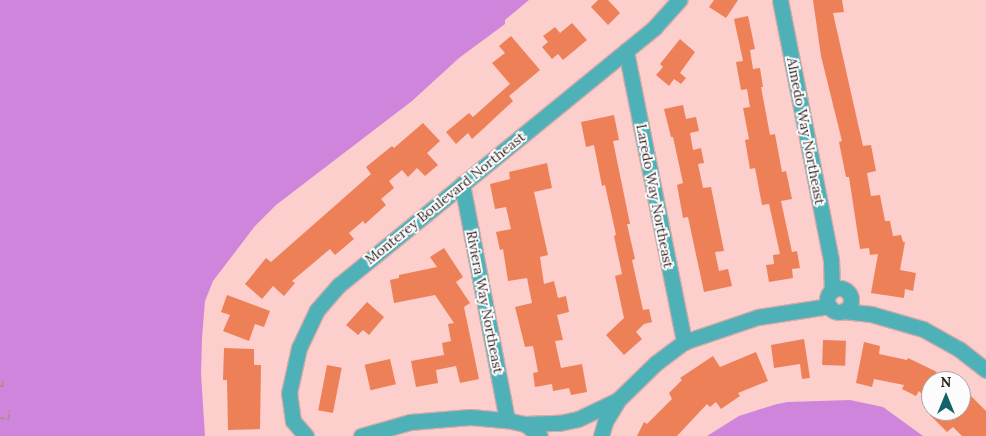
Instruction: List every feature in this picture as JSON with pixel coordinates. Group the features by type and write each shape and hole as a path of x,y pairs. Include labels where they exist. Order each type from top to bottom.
{"street":[{"name":"Monterey Boulevard Northeast","path":"306,436 293,421 290,393 299,348 317,310 339,285 654,28 679,0"},
{"name":"Almedo Way Northeast","path":"780,0 840,300"},
{"name":"Laredo Way Northeast","path":"626,51 684,342"},
{"name":"Riviera Way Northeast","path":"462,184 507,420"},
{"path":"601,436 605,422 619,399 656,363 684,342 758,317 840,300 871,314 923,329 959,349 986,370"},
{"path":"361,436 386,427 436,418 507,420 525,424 559,422 578,419 619,399"},
{"path":"525,424 540,436"}],"path":[{"path":"0,386 3,386 2,380"},
{"path":"0,418 9,419 9,412"}],"shaded area":[{"path":"0,0 529,0 505,20 505,24 459,58 412,101 276,205 255,226 213,281 205,301 202,338 201,374 205,436 0,436"},
{"path":"850,400 883,407 923,436 707,436 739,416 777,404"}],"building":[{"path":"598,0 608,0 620,13 608,25 591,7"},
{"path":"714,0 738,0 726,18 709,7"},
{"path":"813,0 842,0 844,12 833,13 863,146 871,145 876,171 867,173 871,196 880,195 885,221 890,221 893,236 901,235 903,242 905,242 900,270 916,273 913,291 905,289 904,298 871,293 878,254 870,255 869,248 860,249 849,177 846,177 839,142 842,141 821,56"},
{"path":"748,16 755,49 750,50 753,69 760,68 763,87 761,87 770,135 775,134 782,172 786,171 792,199 781,201 792,252 797,251 800,268 792,269 793,278 769,282 766,265 774,264 773,255 780,254 769,204 762,205 755,168 750,169 745,140 749,139 743,108 750,107 747,89 741,90 736,62 743,61 734,19"},
{"path":"572,23 587,40 563,60 558,54 552,59 542,47 548,42 543,36 555,27 560,33"},
{"path":"511,36 540,70 509,96 513,101 472,139 468,133 456,144 446,132 469,113 473,117 510,84 492,63 505,53 499,46"},
{"path":"680,39 695,52 680,73 686,78 681,84 674,79 669,86 656,75 663,67 660,64"},
{"path":"683,105 686,119 696,117 699,131 690,133 693,150 701,148 704,163 698,164 703,188 711,187 724,251 715,252 719,271 728,269 732,286 704,292 688,217 683,218 677,185 683,183 673,137 671,137 664,109"},
{"path":"614,115 619,140 613,141 630,224 627,224 635,259 632,260 643,310 649,309 652,322 644,324 636,332 642,339 624,355 606,335 624,318 615,276 622,274 605,185 602,186 594,145 586,147 581,122"},
{"path":"423,123 440,141 427,153 438,165 425,176 417,168 408,177 402,170 389,181 394,188 381,199 386,205 365,224 363,221 349,233 354,239 335,255 330,249 292,281 295,283 284,296 273,286 262,299 245,284 266,258 271,262 371,174 366,167 392,146 394,148"},
{"path":"547,163 552,188 534,192 548,255 540,257 544,284 554,281 558,298 566,296 569,312 557,315 563,340 555,341 561,368 582,364 587,392 571,395 569,388 553,391 552,384 535,387 533,373 538,372 533,346 525,347 515,307 532,303 527,278 508,281 503,249 500,250 496,232 511,229 506,207 495,209 490,184 510,179 509,172"},
{"path":"444,248 463,277 456,282 470,303 464,307 479,379 460,383 456,366 436,370 438,383 416,387 411,361 444,355 442,343 451,341 448,324 454,323 435,295 394,303 390,280 399,278 399,275 437,267 430,257"},
{"path":"227,295 270,311 264,327 255,324 249,341 223,331 230,315 221,312"},
{"path":"367,302 384,317 369,335 363,330 358,335 346,325"},
{"path":"804,339 810,378 802,379 800,364 774,368 771,345"},
{"path":"823,340 846,341 845,366 822,365"},
{"path":"864,342 880,346 879,354 907,360 908,358 935,371 921,371 921,393 919,391 916,396 902,389 904,385 874,379 872,387 856,383"},
{"path":"224,348 254,349 254,365 261,365 260,429 228,430 227,380 223,380"},
{"path":"756,352 768,381 738,393 740,396 721,409 716,402 710,407 707,404 677,436 637,436 644,422 647,424 672,399 669,393 682,380 680,378 713,356 720,367"},
{"path":"390,359 396,384 371,390 365,365"},
{"path":"327,365 342,368 333,413 318,410"},
{"path":"971,396 986,411 986,436 962,436 953,427 947,432 936,421 971,421"}]}
